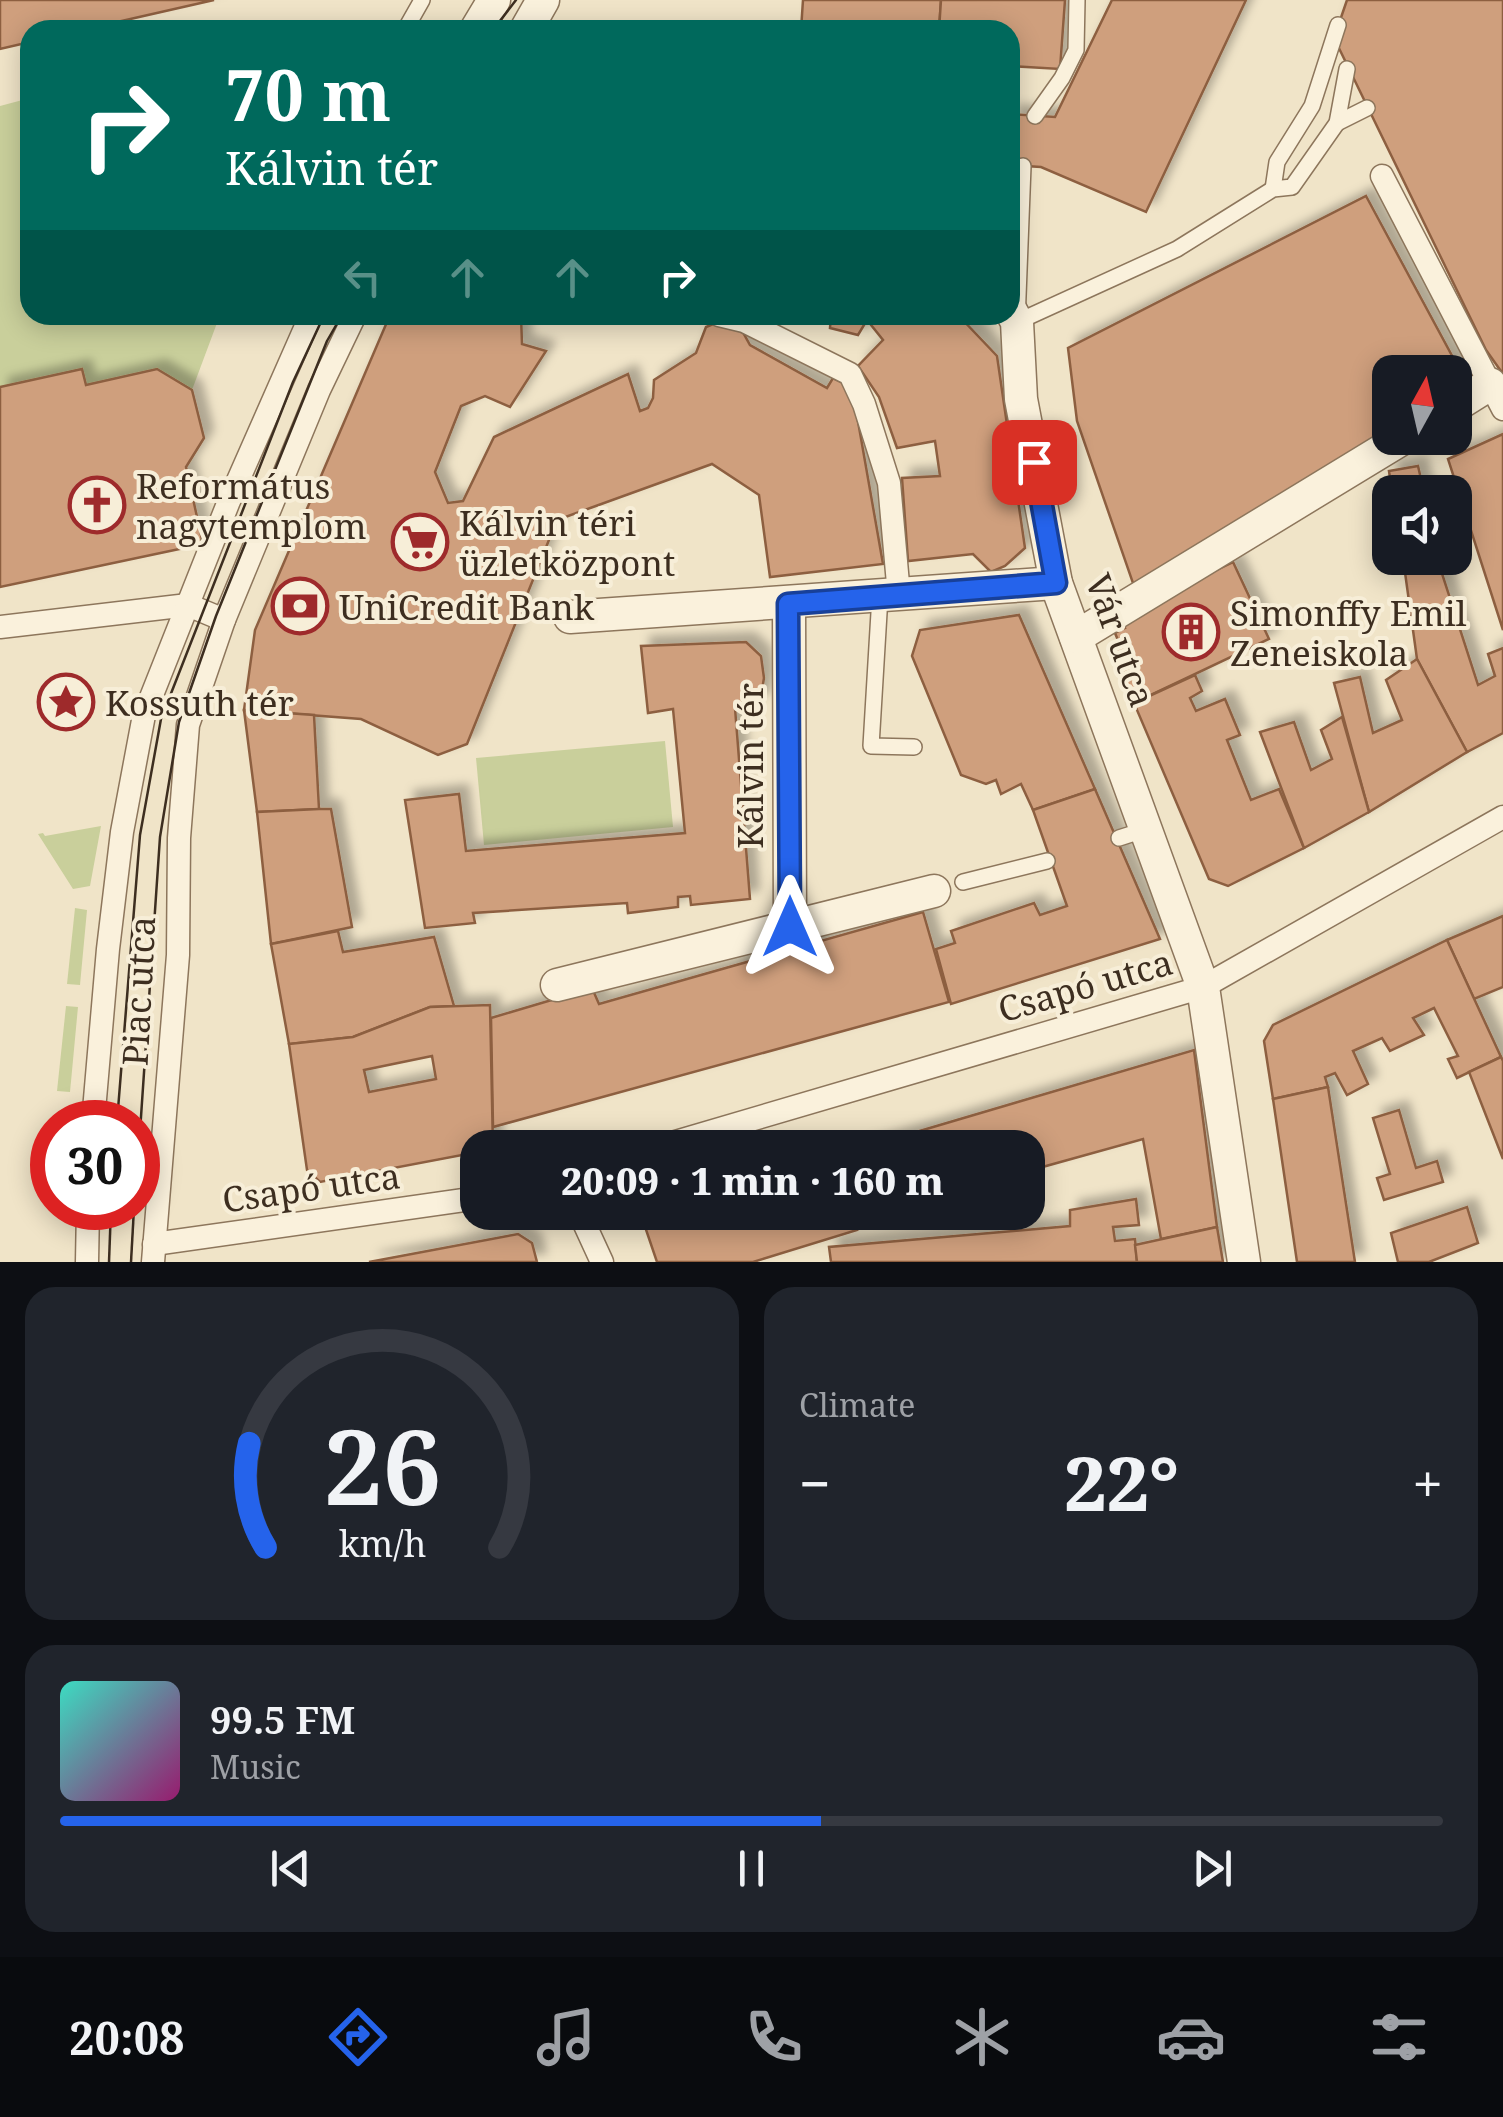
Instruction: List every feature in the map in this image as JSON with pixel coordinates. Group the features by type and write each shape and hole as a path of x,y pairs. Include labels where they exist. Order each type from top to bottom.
{"street":[{"path":"1382,176 1496,397"},
{"path":"188,605 306,325"},
{"path":"0,627 188,605 224,620 319,390 350,325"},
{"path":"752,325 850,374 864,404 888,483 889,595"},
{"name":"Vár utca","path":"1015,325 1022,400 1056,583 1133,834 1203,986 1244,1262"},
{"path":"1076,638 1375,455"},
{"path":"570,617 1056,583"},
{"name":"Kálvin tér","path":"788,604 790,927"},
{"name":"Piac utca","path":"96,1100 122,832 144,715 188,605"},
{"name":"Piac utca","path":"154,1253 178,955 179,838 188,724 224,620"},
{"name":"Csapó utca","path":"717,1130 1203,986 1503,816"},
{"path":"557,985 949,887"},
{"name":"Csapó utca","path":"154,1253 460,1201"},
{"path":"88,1230 88,1262"},
{"path":"587,1230 602,1262"}],"lane":[{"path":"1034,116 1062,78 1076,50 1077,0"},
{"path":"1274,189 1277,162 1312,106 1338,26"},
{"path":"1020,314 1178,250 1274,189 1292,187 1336,123 1348,69"},
{"path":"1336,123 1367,108"},
{"path":"1020,216 1023,166"},
{"path":"889,595 872,746 914,747"},
{"path":"949,887 1047,860"}],"green space":[{"path":"20,101 20,325 216,325 192,390 157,369 86,385 82,370 0,387 0,106"},
{"path":"665,741 673,827 484,845 476,758"},
{"path":"101,826 90,886 73,889 38,834"},
{"path":"75,908 87,910 80,985 67,984"},
{"path":"66,1006 78,1007 70,1092 57,1091"}],"building":[{"path":"0,0 214,0 126,20 20,20 20,44 0,49"},
{"path":"803,0 941,0 940,20 802,20"},
{"path":"941,0 1065,0 1060,69 1020,67 1020,20 940,20"},
{"path":"1112,0 1246,0 1146,212 1041,167 1020,166 1020,115 1055,117"},
{"path":"1347,0 1503,0 1503,374 1486,350 1334,38"},
{"path":"1366,196 1452,355 1372,355 1372,445 1135,589 1077,421 1068,348"},
{"name":"Kálvin téri üzletközpont","path":"386,325 521,325 522,344 546,351 510,407 485,396 461,406 435,472 448,503 463,501 494,437 628,374 640,411 648,408 654,380 696,353 706,327 711,325 740,327 750,345 827,388 833,378 852,387 883,564 770,577 759,495 712,464 557,520 467,744 438,755 361,719 244,710 255,630"},
{"path":"830,325 864,325 858,335"},
{"path":"871,325 968,325 997,356 1025,548 1005,566 991,572 973,554 908,561 902,478 940,476 935,441 897,448 879,397 858,366 883,340"},
{"name":"Református nagytemplom","path":"82,369 86,385 157,369 192,390 204,438 186,467 203,544 0,587 0,387"},
{"path":"1503,434 1503,630 1472,534 1472,475 1453,475 1448,459 1472,455 1472,448"},
{"path":"1418,466 1420,475 1390,475 1389,471"},
{"name":"Simonffy Emil Zeneiskola","path":"1233,562 1269,639 1134,703 1109,651 1120,645 1115,633 1125,628 1119,616"},
{"path":"1405,575 1442,575 1478,685 1495,676 1488,654 1503,648 1503,733 1467,752 1417,659"},
{"path":"1019,615 1095,789 1033,810 1021,784 1001,794 996,780 986,784 961,775 912,656 920,630"},
{"path":"746,642 761,656 764,678 760,701 735,708 750,899 691,905 690,896 678,897 678,907 628,913 627,903 473,913 475,923 425,928 405,800 459,794 466,851 685,833 673,709 648,713 641,646"},
{"path":"1417,659 1467,752 1369,812 1334,683 1360,677 1373,733 1402,720 1386,680"},
{"path":"1195,675 1202,691 1190,698 1196,711 1225,699 1240,735 1227,740 1251,800 1279,789 1304,848 1228,886 1209,879 1134,703"},
{"path":"244,710 314,715 319,809 257,812"},
{"path":"1342,717 1369,812 1304,848 1260,732 1294,722 1311,770 1332,759 1321,730"},
{"path":"1095,789 1160,939 951,1004 936,949 955,943 951,931 1034,903 1040,915 1067,906 1033,810"},
{"path":"331,809 352,927 271,944 257,812"},
{"path":"923,912 949,1002 493,1127 491,1018 592,988 599,1004"},
{"path":"1503,916 1503,987 1474,999 1447,940"},
{"path":"338,931 343,952 434,937 454,1006 430,1007 353,1037 289,1044 271,944"},
{"path":"1447,940 1501,1057 1457,1078 1448,1059 1458,1056 1434,1008 1413,1018 1424,1035 1390,1051 1382,1038 1353,1051 1368,1084 1347,1095 1335,1073 1325,1077 1328,1087 1273,1099 1264,1041 1273,1025"},
{"path":"490,1005 493,1130 460,1130 460,1155 320,1182 307,1170 289,1044 353,1037 430,1007","holes":["432,1056 436,1079 369,1092 364,1070"]},
{"path":"1194,1050 1217,1227 1161,1239 1143,1139 1045,1166 1045,1130 923,1130"},
{"path":"1501,1057 1503,1061 1503,1159 1469,1072"},
{"path":"1328,1087 1355,1262 1297,1262 1273,1099"},
{"path":"1399,1110 1416,1168 1437,1161 1443,1182 1384,1200 1377,1178 1390,1174 1373,1118"},
{"path":"1136,1199 1139,1225 1113,1227 1115,1241 1135,1239 1137,1262 831,1262 829,1247 1070,1226 1070,1210"},
{"path":"1467,1207 1478,1243 1429,1262 1398,1262 1391,1233"},
{"path":"1217,1227 1223,1262 1137,1262 1135,1245"},
{"path":"646,1230 857,1230 753,1262 657,1262"},
{"path":"518,1234 532,1243 537,1262 369,1262"}],"tram line":[{"path":"501,20 516,0"},
{"path":"119,1100 140,835 161,719 293,382 320,325"},
{"path":"142,1100 160,837 179,722 216,616 336,325"},
{"path":"109,1262 110,1230"},
{"path":"131,1262 133,1230"}],"place":[{"name":"Református nagytemplom","path":"97,505"},
{"name":"Kálvin téri üzletközpont","path":"420,542"},
{"name":"UniCredit Bank","path":"300,606"},
{"name":"Simonffy Emil Zeneiskola","path":"1191,632"},
{"name":"Kossuth tér","path":"66,702"}],"route":[{"path":"790,927 788,604 1056,583 1034,462"}]}
